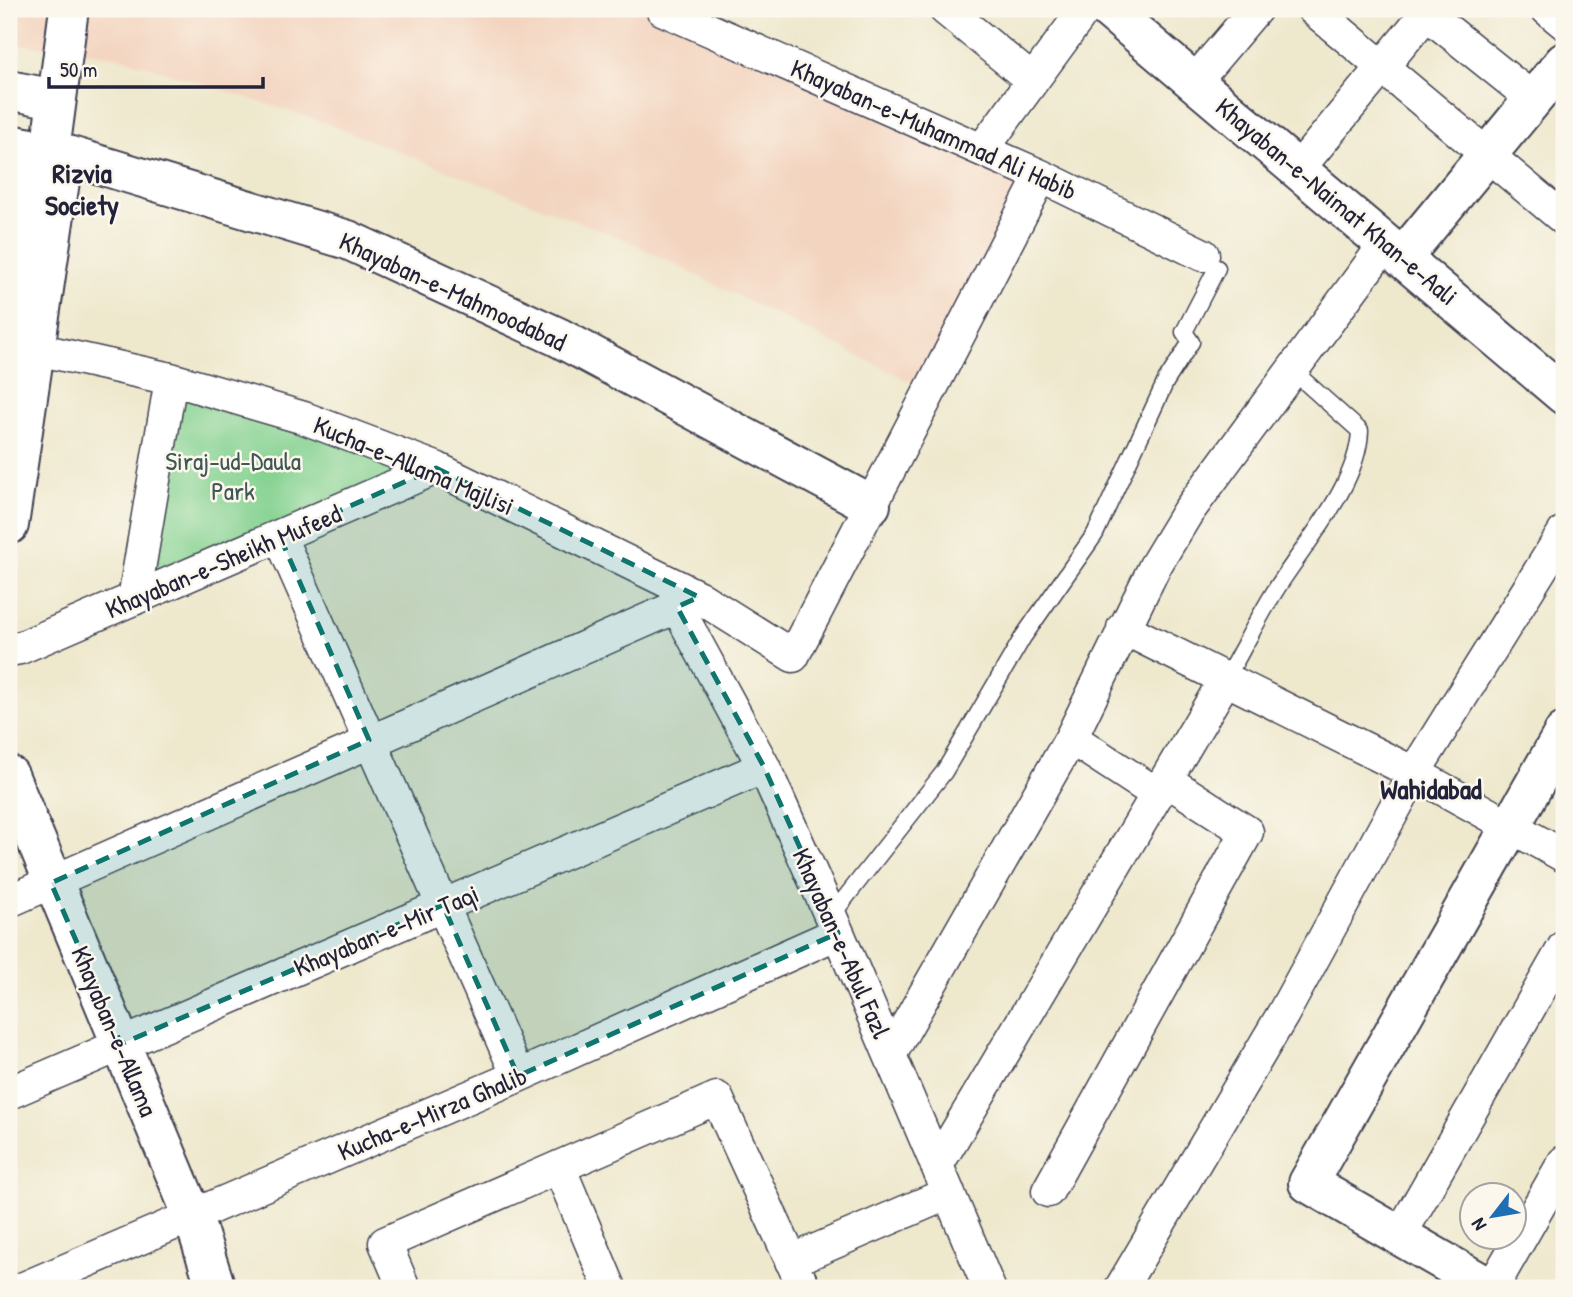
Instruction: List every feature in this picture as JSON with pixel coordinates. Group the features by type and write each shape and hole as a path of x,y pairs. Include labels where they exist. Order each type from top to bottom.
{"street":[{"path":"9,525 17,341 40,149 55,99 69,9"},
{"name":"Khayaban-e-Muhammad Ali Habib","path":"662,9 1041,176 1210,262"},
{"path":"945,9 1032,80"},
{"path":"982,150 1085,9"},
{"name":"Khayaban-e-Naimat Khan-e-Aali","path":"1108,9 1564,395"},
{"path":"1195,81 1256,9"},
{"path":"1313,9 1564,219"},
{"path":"1547,9 1564,23"},
{"path":"1299,168 1426,10 1533,99"},
{"path":"890,1055 1071,738 1123,628 1155,566 1187,513 1292,370 1394,250 1488,155 1564,62"},
{"path":"9,90 55,99"},
{"name":"Khayaban-e-Mahmoodabad","path":"40,149 348,240 558,337 871,505"},
{"path":"871,505 1041,176"},
{"name":"Kucha-e-Allama Majlisi","path":"17,341 171,379 304,418 436,468 793,656 871,505"},
{"path":"134,599 171,379"},
{"name":"Khayaban-e-Sheikh Mufeed","path":"9,650 280,537 436,468"},
{"path":"1121,1288 1283,1014 1414,773 1564,532"},
{"path":"280,537 519,1076"},
{"path":"9,901 369,740 688,602"},
{"name":"Khayaban-e-Abul Fazl","path":"688,602 835,925 989,1288"},
{"path":"1123,628 1414,773 1564,856"},
{"path":"937,1165 1225,681"},
{"path":"1564,732 1308,1183 1491,1288 1564,1162"},
{"path":"1048,1191 1247,832 1071,738"},
{"name":"Khayaban-e-Mir Taqi","path":"9,1093 764,767"},
{"name":"Khayaban-e-Allama","path":"9,775 51,883 193,1217 216,1288"},
{"name":"Kucha-e-Mirza Ghalib","path":"24,1288 519,1076 835,925"},
{"path":"1399,1237 1564,947"},
{"path":"402,1288 385,1243 717,1098 797,1274 949,1193"},
{"path":"559,1167 610,1288"}],"lane":[{"path":"835,925 944,772 1023,637 1095,534 1166,381 1192,342 1184,332 1210,262"},
{"path":"1225,681 1275,591 1346,482 1360,445 1360,431 1292,370"}],"highlighted area":[{"path":"436,468 699,597 677,607 764,767 838,933 518,1076 443,905 121,1044 51,883 369,740 280,537"}],"shaded area":[{"path":"9,9 662,9 1041,176 929,391 626,240 323,122 116,56 9,43"}],"green space":[{"name":"Siraj-ud-Daula Park","path":"171,379 436,468 134,599"}],"district":[{"name":"Rizvia Society","path":"82,189"},
{"name":"Wahidabad","path":"1431,789"}]}
